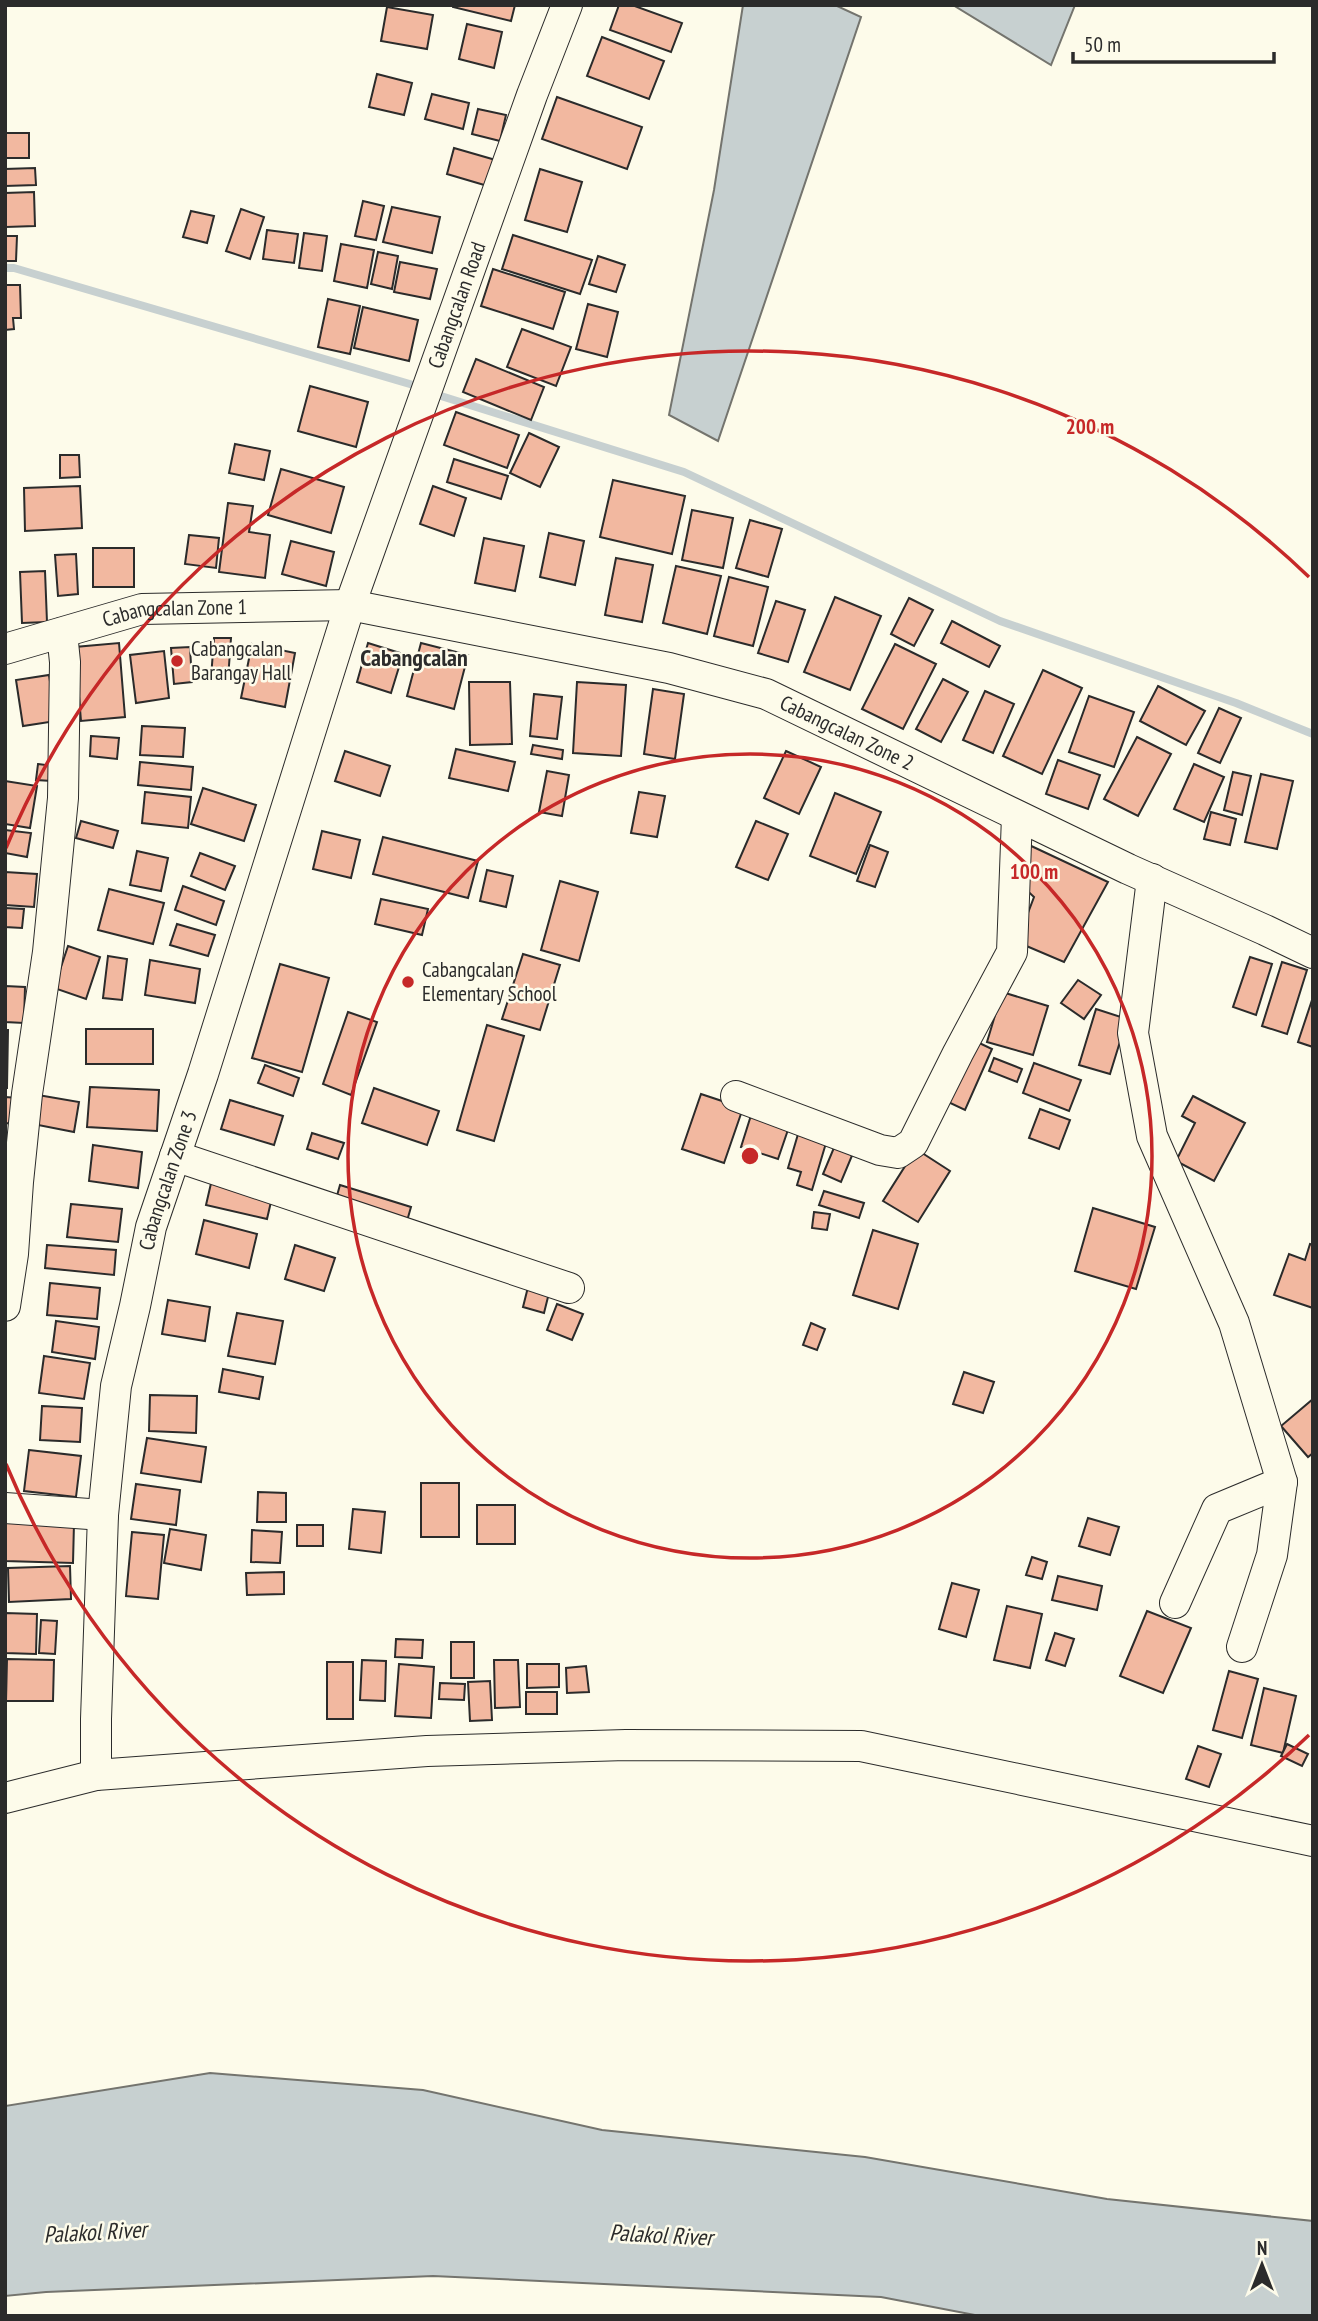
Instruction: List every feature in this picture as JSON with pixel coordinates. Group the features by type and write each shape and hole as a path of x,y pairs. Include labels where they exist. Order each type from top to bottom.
{"street":[{"name":"Cabangcalan Road","path":"350,606 527,108 568,5"},
{"name":"Cabangcalan Zone 1","path":"5,649 142,610 350,606"},
{"name":"Cabangcalan Zone 2","path":"350,606 669,668 766,694 1017,816 1313,954"},
{"name":"Cabangcalan Zone 3","path":"96,1775 103,1515 116,1386 151,1227 203,1074 350,606"},
{"path":"5,1306 13,1254 27,1094 48,952 63,798 65,662 62,633"},
{"path":"736,1096 880,1150 898,1153 913,1143 1012,952 1017,816"},
{"path":"1152,879 1133,1033 1152,1136 1234,1324 1282,1482 1272,1555 1242,1647"},
{"path":"175,1156 569,1288"},
{"path":"1175,1604 1217,1509 1282,1482"},
{"path":"5,1508 103,1515"},
{"path":"5,1798 96,1775 427,1751 626,1745 861,1746 1313,1841"}],"water":[{"path":"743,5 835,5 861,17 718,441 669,415 714,190"},
{"path":"953,5 1075,5 1051,65"},
{"name":"Palakol River","path":"210,2073 423,2090 602,2130 865,2157 1107,2199 1313,2221 1313,2316 980,2316 881,2297 433,2276 5,2296 5,2106"}],"building":[{"path":"453,5 515,5 511,21"},
{"path":"619,5 632,5 682,23 671,52 610,30"},
{"path":"387,7 433,15 427,49 381,41"},
{"path":"467,24 502,32 494,68 459,59"},
{"path":"602,37 664,61 649,99 587,76"},
{"path":"377,74 412,83 404,115 369,107"},
{"path":"432,94 469,103 463,129 425,119"},
{"path":"557,97 642,127 627,169 542,139"},
{"path":"478,109 506,115 500,141 472,134"},
{"path":"5,133 29,133 29,158 5,158"},
{"path":"454,148 499,161 491,187 447,174"},
{"path":"35,168 36,185 5,186 5,169"},
{"path":"540,169 582,182 567,232 525,220"},
{"path":"34,192 35,226 6,227 5,193"},
{"path":"363,201 384,206 376,240 355,236"},
{"path":"392,207 440,217 432,253 383,242"},
{"path":"241,209 264,217 250,259 226,251"},
{"path":"191,211 214,216 207,243 183,237"},
{"path":"267,230 298,234 294,263 263,259"},
{"path":"304,233 327,236 322,271 299,268"},
{"path":"513,235 592,260 580,294 502,269"},
{"path":"5,236 17,236 16,261 5,261"},
{"path":"341,244 374,250 367,288 334,281"},
{"path":"378,252 398,256 392,289 371,284"},
{"path":"598,256 625,265 616,292 589,284"},
{"path":"400,262 437,269 430,299 394,292"},
{"path":"493,269 565,292 553,329 481,306"},
{"path":"5,285 20,285 21,318 13,318 14,329 5,330"},
{"path":"328,299 360,306 350,354 318,347"},
{"path":"588,304 618,312 607,357 576,349"},
{"path":"363,307 418,320 409,361 354,348"},
{"path":"522,329 571,347 556,386 507,367"},
{"path":"476,359 544,387 531,420 463,392"},
{"path":"310,386 368,402 356,447 298,431"},
{"path":"456,412 519,435 507,468 444,445"},
{"path":"529,433 559,447 540,487 510,473"},
{"path":"235,444 270,451 264,480 229,473"},
{"path":"60,455 79,455 80,477 60,478"},
{"path":"454,459 508,476 501,499 447,482"},
{"path":"281,469 344,487 331,533 268,515"},
{"path":"613,480 685,496 672,554 600,537"},
{"path":"80,486 82,528 25,531 24,488"},
{"path":"433,486 466,498 454,536 420,524"},
{"path":"228,503 253,506 249,532 270,535 265,578 219,572"},
{"path":"692,510 733,518 723,568 682,560"},
{"path":"750,520 782,529 768,577 736,568"},
{"path":"549,533 584,541 575,585 540,577"},
{"path":"189,535 219,538 216,568 185,564"},
{"path":"484,538 524,546 515,591 475,583"},
{"path":"291,541 334,552 326,586 282,574"},
{"path":"93,548 134,548 134,587 93,587"},
{"path":"76,554 78,594 58,596 55,555"},
{"path":"616,558 653,565 642,622 605,615"},
{"path":"676,566 721,576 707,634 663,623"},
{"path":"45,571 47,622 22,623 20,572"},
{"path":"729,577 768,587 753,646 714,636"},
{"path":"835,597 881,616 850,690 804,672"},
{"path":"909,598 933,610 914,646 891,634"},
{"path":"776,601 805,610 788,662 758,653"},
{"path":"952,621 1000,646 989,667 941,643"},
{"path":"214,638 231,638 228,679 211,678"},
{"path":"119,643 125,717 81,721 75,647"},
{"path":"368,643 403,654 391,693 357,682"},
{"path":"421,643 468,655 454,709 407,696"},
{"path":"252,644 295,653 285,707 241,698"},
{"path":"895,644 936,664 903,729 862,709"},
{"path":"190,647 192,682 174,684 171,648"},
{"path":"164,651 169,698 136,703 130,655"},
{"path":"1043,670 1082,688 1042,774 1003,756"},
{"path":"49,675 56,721 23,726 16,680"},
{"path":"943,679 968,692 941,742 916,729"},
{"path":"469,682 510,682 512,744 470,745"},
{"path":"577,682 626,685 621,756 573,753"},
{"path":"1158,686 1205,711 1186,745 1140,721"},
{"path":"653,689 684,694 675,759 644,754"},
{"path":"985,691 1014,704 993,753 963,740"},
{"path":"534,694 562,697 557,739 530,736"},
{"path":"1089,696 1134,712 1114,767 1069,752"},
{"path":"1219,708 1241,718 1220,763 1198,753"},
{"path":"142,726 185,728 183,757 140,755"},
{"path":"91,736 119,738 117,759 90,756"},
{"path":"1137,737 1171,754 1138,816 1104,799"},
{"path":"533,745 563,750 562,759 531,754"},
{"path":"456,749 515,762 508,791 449,778"},
{"path":"345,751 390,766 380,796 335,781"},
{"path":"786,751 821,767 799,814 764,798"},
{"path":"1058,760 1100,775 1088,809 1046,794"},
{"path":"140,762 193,767 191,790 138,785"},
{"path":"38,764 54,766 52,781 36,780"},
{"path":"1194,764 1224,777 1204,822 1174,809"},
{"path":"547,771 569,775 562,816 539,812"},
{"path":"1233,772 1251,776 1242,815 1224,810"},
{"path":"1261,774 1293,781 1277,849 1245,842"},
{"path":"5,781 37,786 30,828 5,824"},
{"path":"203,788 256,805 244,841 191,824"},
{"path":"145,792 191,797 188,828 142,823"},
{"path":"639,792 665,796 657,837 631,833"},
{"path":"835,793 881,812 856,874 810,856"},
{"path":"1211,812 1236,819 1230,845 1204,839"},
{"path":"81,821 118,831 113,848 76,838"},
{"path":"756,821 788,834 768,880 736,867"},
{"path":"5,830 31,833 27,857 5,853"},
{"path":"322,831 360,840 351,878 313,869"},
{"path":"383,837 478,861 468,898 373,874"},
{"path":"1027,844 1108,882 1064,962 1017,942 1034,897 1020,884"},
{"path":"870,845 888,852 875,887 857,881"},
{"path":"137,851 168,858 161,891 130,885"},
{"path":"200,853 235,866 225,890 191,876"},
{"path":"487,870 513,876 506,907 480,901"},
{"path":"5,872 37,874 34,907 5,905"},
{"path":"560,881 598,892 579,961 541,950"},
{"path":"183,886 224,901 216,925 175,910"},
{"path":"109,889 164,903 153,944 98,930"},
{"path":"381,899 428,909 422,935 375,924"},
{"path":"5,908 24,909 22,928 5,927"},
{"path":"177,924 215,935 208,956 170,945"},
{"path":"68,946 100,957 86,999 54,988"},
{"path":"523,954 560,965 540,1030 502,1019"},
{"path":"108,956 127,959 122,1000 103,998"},
{"path":"1250,957 1272,964 1256,1015 1233,1007"},
{"path":"150,960 200,969 195,1003 145,995"},
{"path":"1282,962 1307,970 1287,1034 1262,1026"},
{"path":"280,964 329,978 302,1072 252,1058"},
{"path":"1078,980 1101,995 1084,1019 1061,1003"},
{"path":"5,986 25,987 24,1023 5,1022"},
{"path":"1002,992 1048,1006 1033,1055 987,1042"},
{"path":"1313,997 1313,1047 1298,1042"},
{"path":"1096,1009 1127,1019 1110,1074 1079,1065"},
{"path":"348,1012 377,1022 351,1095 323,1084"},
{"path":"487,1025 524,1036 494,1141 457,1130"},
{"path":"86,1029 153,1029 153,1064 86,1064"},
{"path":"5,1030 8,1030 7,1088 5,1088"},
{"path":"973,1040 992,1049 965,1110 946,1101"},
{"path":"994,1058 1022,1069 1017,1082 989,1071"},
{"path":"1034,1063 1081,1080 1069,1111 1023,1093"},
{"path":"265,1065 299,1078 293,1096 258,1083"},
{"path":"90,1087 159,1090 157,1131 87,1127"},
{"path":"374,1088 439,1111 427,1145 362,1123"},
{"path":"701,1094 743,1108 724,1163 682,1149"},
{"path":"38,1095 79,1102 74,1132 33,1124"},
{"path":"1193,1096 1245,1123 1214,1181 1176,1161 1195,1123 1182,1116"},
{"path":"5,1097 18,1098 15,1124 5,1123"},
{"path":"230,1100 283,1116 274,1145 221,1129"},
{"path":"753,1109 791,1121 778,1159 741,1147"},
{"path":"1040,1109 1070,1120 1059,1149 1029,1138"},
{"path":"801,1124 829,1133 812,1190 797,1185 801,1172 788,1168"},
{"path":"312,1133 344,1143 338,1159 307,1149"},
{"path":"838,1138 856,1146 841,1182 823,1174"},
{"path":"93,1145 142,1152 138,1188 89,1181"},
{"path":"916,1149 950,1171 918,1222 883,1201"},
{"path":"212,1179 273,1193 267,1219 206,1205"},
{"path":"340,1185 411,1207 405,1228 334,1206"},
{"path":"824,1191 864,1203 859,1218 819,1205"},
{"path":"71,1204 122,1209 118,1242 67,1237"},
{"path":"1093,1208 1155,1227 1136,1289 1075,1271"},
{"path":"814,1212 830,1214 827,1230 812,1228"},
{"path":"204,1220 257,1234 249,1268 196,1254"},
{"path":"873,1230 918,1244 898,1309 853,1295"},
{"path":"1310,1244 1313,1245 1313,1308 1274,1295 1289,1254 1305,1260"},
{"path":"47,1245 116,1250 114,1275 45,1268"},
{"path":"295,1245 335,1258 324,1291 285,1279"},
{"path":"50,1283 100,1288 97,1319 47,1315"},
{"path":"528,1287 549,1293 544,1313 523,1307"},
{"path":"168,1300 210,1307 205,1341 162,1334"},
{"path":"557,1304 583,1314 572,1340 547,1330"},
{"path":"237,1313 283,1321 275,1364 228,1356"},
{"path":"56,1321 99,1327 95,1359 52,1352"},
{"path":"811,1323 825,1329 817,1350 803,1345"},
{"path":"44,1356 90,1363 84,1399 39,1393"},
{"path":"223,1369 263,1377 259,1399 219,1392"},
{"path":"964,1372 994,1382 983,1413 953,1404"},
{"path":"150,1395 197,1396 196,1433 149,1431"},
{"path":"1313,1399 1313,1453 1308,1457 1281,1426"},
{"path":"42,1406 82,1408 80,1442 40,1440"},
{"path":"147,1438 206,1447 201,1482 141,1473"},
{"path":"29,1450 81,1456 76,1497 24,1491"},
{"path":"421,1483 459,1483 459,1537 421,1537"},
{"path":"136,1484 180,1490 176,1525 131,1519"},
{"path":"258,1492 286,1493 286,1522 257,1522"},
{"path":"477,1505 515,1505 515,1544 477,1544"},
{"path":"353,1509 385,1512 381,1553 349,1549"},
{"path":"1088,1518 1119,1527 1110,1555 1079,1546"},
{"path":"5,1521 74,1523 73,1563 5,1561"},
{"path":"297,1525 323,1525 323,1546 297,1546"},
{"path":"170,1529 206,1535 201,1570 164,1563"},
{"path":"252,1530 282,1532 280,1563 251,1562"},
{"path":"132,1532 164,1535 158,1599 126,1596"},
{"path":"1032,1557 1047,1562 1042,1579 1026,1575"},
{"path":"70,1566 71,1599 9,1602 8,1568"},
{"path":"284,1572 284,1594 247,1595 246,1573"},
{"path":"1058,1576 1102,1586 1097,1610 1052,1600"},
{"path":"952,1583 979,1590 966,1637 939,1629"},
{"path":"1007,1606 1042,1614 1030,1668 994,1660"},
{"path":"1147,1611 1191,1628 1163,1693 1120,1676"},
{"path":"5,1613 37,1614 36,1654 5,1653"},
{"path":"41,1620 57,1621 55,1654 39,1653"},
{"path":"1055,1633 1074,1639 1065,1666 1046,1660"},
{"path":"396,1639 423,1640 422,1658 395,1657"},
{"path":"451,1642 474,1642 474,1678 451,1678"},
{"path":"7,1659 54,1660 53,1701 6,1701"},
{"path":"362,1660 386,1661 385,1701 360,1700"},
{"path":"494,1660 518,1660 520,1707 495,1708"},
{"path":"327,1662 353,1662 353,1719 327,1719"},
{"path":"399,1664 434,1667 431,1718 395,1716"},
{"path":"527,1664 559,1664 559,1687 527,1688"},
{"path":"586,1666 589,1692 567,1693 566,1668"},
{"path":"1229,1671 1258,1679 1242,1738 1213,1730"},
{"path":"490,1681 492,1720 470,1721 468,1682"},
{"path":"440,1683 465,1684 464,1700 439,1699"},
{"path":"1264,1688 1296,1696 1283,1753 1251,1745"},
{"path":"526,1692 557,1692 557,1714 526,1714"},
{"path":"1287,1744 1308,1754 1302,1766 1281,1756"},
{"path":"1198,1746 1221,1754 1209,1787 1186,1779"}],"waterway":[{"path":"5,268 14,268 420,387"},
{"path":"441,396 684,472 1000,621 1236,703 1313,734"}],"place":[{"name":"Cabangcalan Barangay Hall","path":"177,661"},
{"name":"Cabangcalan Elementary School","path":"408,982"}],"district":[{"name":"Cabangcalan","path":"414,658"}]}
